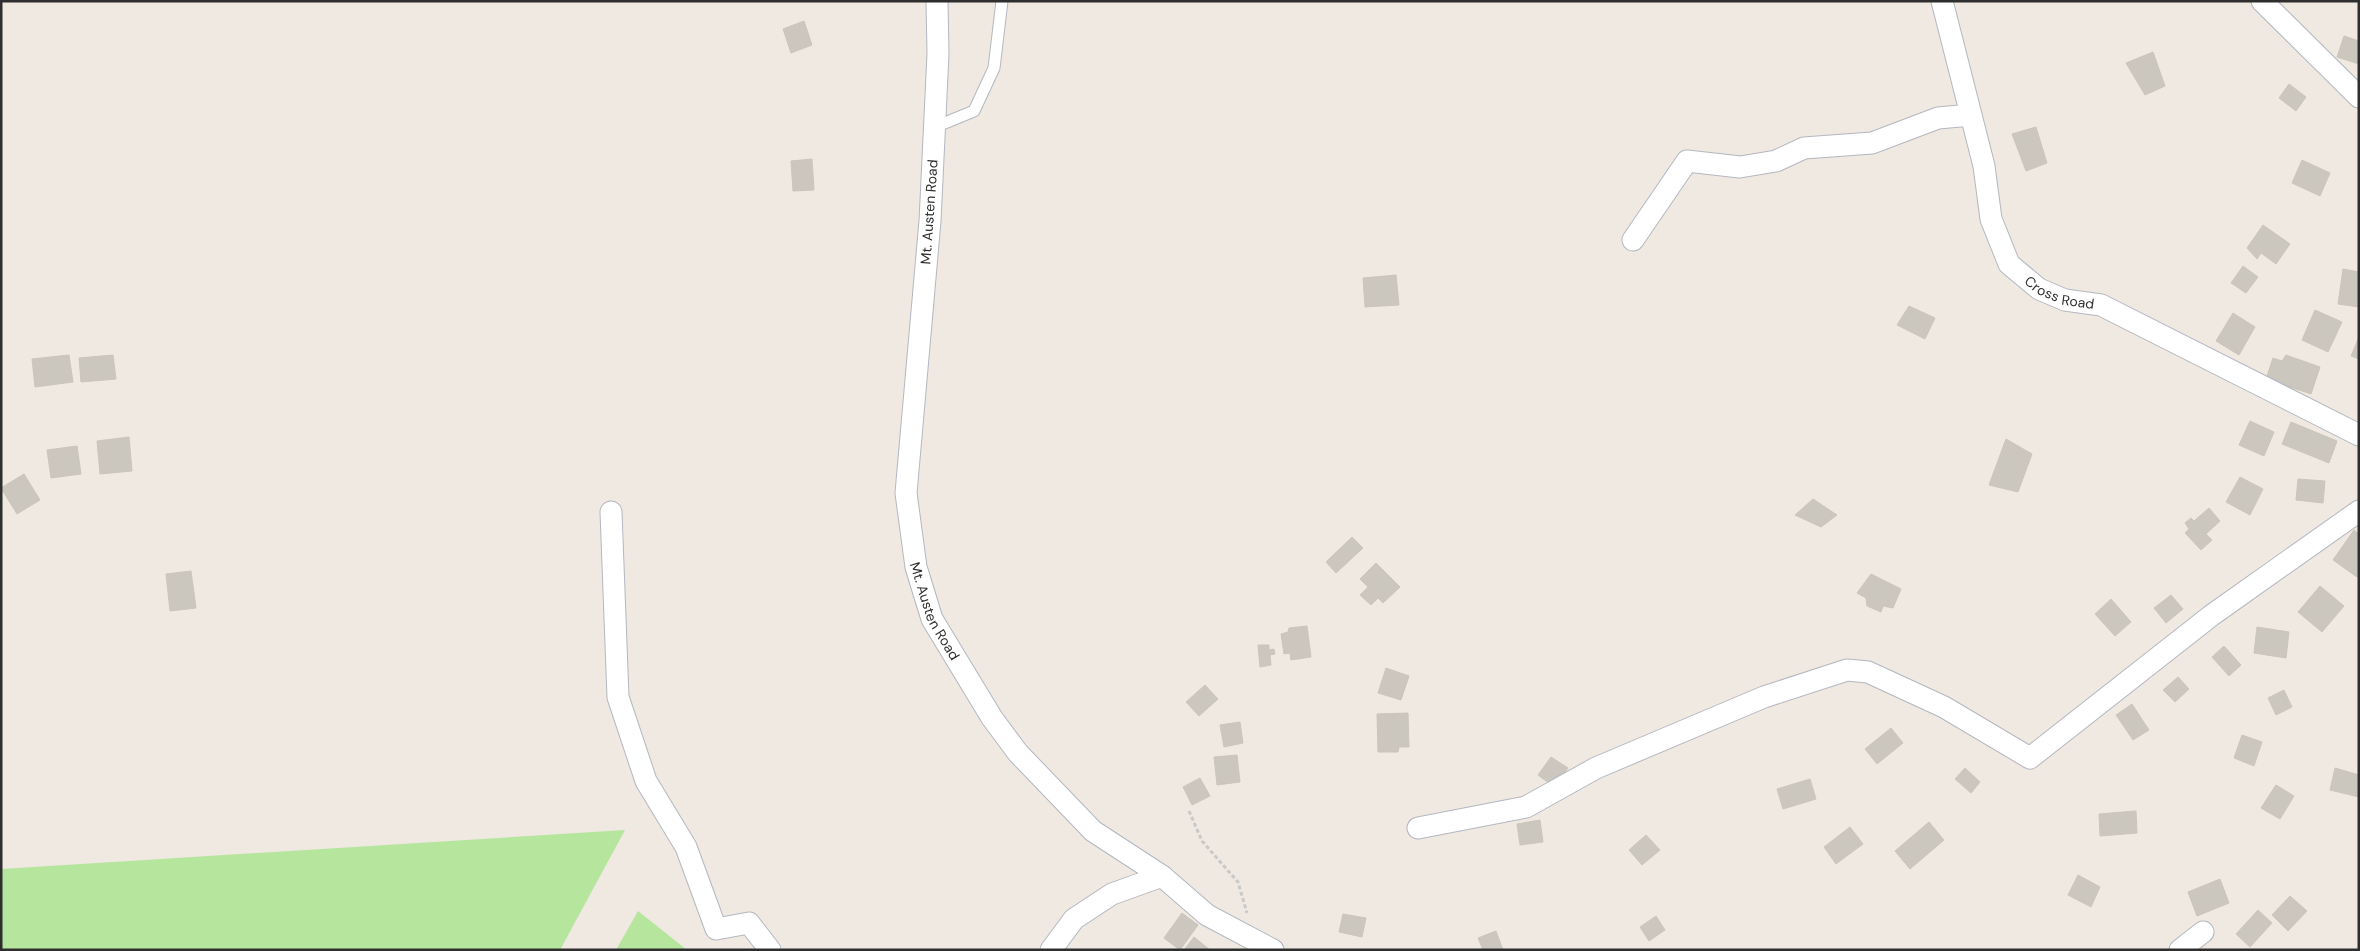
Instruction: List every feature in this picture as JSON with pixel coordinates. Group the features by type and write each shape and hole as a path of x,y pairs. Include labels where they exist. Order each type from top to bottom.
{"street":[{"name":"Mt. Austen Road","path":"937,1 938,54 930,221 906,493 916,567 932,619 992,718 1018,753 1093,831 1162,876 1207,915 1264,945"},
{"name":"Cross Road","path":"1942,1 1984,166 1991,219 2009,264 2039,289 2064,300 2101,305 2359,435"},
{"path":"2262,1 2359,97"},
{"path":"1633,240 1687,161 1740,167 1776,161 1804,148 1872,143 1938,118 1971,115"},
{"path":"1418,828 1526,807 1605,765 1764,697 1847,670 1868,672 1944,707 2030,758 2212,615 2359,511"},
{"path":"611,512 618,698 646,780 686,847 716,929 749,922 770,950"},
{"path":"1050,950 1074,919 1112,894 1162,876"},
{"path":"2180,950 2203,932"}],"lane":[{"path":"935,127 974,111 994,68 1002,1"}],"path":[{"path":"1188,810 1202,841 1238,882 1264,945"}],"green space":[{"path":"625,830 560,950 1,950 1,869"},
{"path":"638,911 687,950 616,950"}],"building":[{"path":"804,21 812,45 791,53 783,29"},
{"path":"2344,36 2359,41 2359,64 2337,57"},
{"path":"2153,52 2165,86 2145,95 2126,63"},
{"path":"2289,84 2306,97 2296,111 2279,98"},
{"path":"2036,127 2047,163 2026,171 2012,134"},
{"path":"812,159 814,190 793,191 791,161"},
{"path":"2302,160 2330,173 2320,196 2292,183"},
{"path":"2263,225 2290,244 2276,264 2261,253 2257,259 2247,248"},
{"path":"2243,266 2258,277 2246,293 2231,283"},
{"path":"2343,269 2359,272 2359,307 2338,304"},
{"path":"1396,275 1399,305 1365,307 1363,278"},
{"path":"1909,306 1935,318 1925,339 1897,325"},
{"path":"2315,310 2342,322 2328,352 2302,340"},
{"path":"2233,313 2255,327 2239,355 2216,341"},
{"path":"2359,337 2359,359 2351,356"},
{"path":"69,355 73,382 35,387 32,359"},
{"path":"113,355 116,379 81,382 79,358"},
{"path":"2286,355 2320,367 2311,394 2266,379 2273,358 2282,361"},
{"path":"2250,421 2274,432 2264,456 2239,445"},
{"path":"2291,422 2337,441 2329,463 2282,444"},
{"path":"129,437 132,471 100,474 97,441"},
{"path":"2006,439 2032,454 2018,492 1989,485"},
{"path":"77,446 81,474 51,478 47,450"},
{"path":"24,474 40,500 17,514 1,488"},
{"path":"2240,477 2263,489 2250,515 2226,502"},
{"path":"2298,479 2325,481 2323,503 2296,500"},
{"path":"1813,499 1837,515 1821,527 1795,515"},
{"path":"2209,508 2220,521 2206,534 2212,540 2201,550 2185,533 2189,529 2185,523 2191,518 2194,521"},
{"path":"2354,530 2359,534 2359,575 2357,577 2333,560"},
{"path":"1352,537 1363,548 1336,573 1326,562"},
{"path":"1376,563 1400,587 1383,603 1378,598 1371,605 1360,595 1368,587 1360,579"},
{"path":"191,571 196,608 170,611 166,574"},
{"path":"1871,574 1901,589 1893,608 1883,606 1881,612 1867,606 1866,598 1857,593"},
{"path":"2320,586 2344,606 2322,632 2298,612"},
{"path":"2171,595 2183,609 2166,623 2154,608"},
{"path":"2111,599 2131,622 2115,636 2095,614"},
{"path":"1307,626 1311,657 1291,660 1290,653 1284,654 1281,634 1288,632 1289,628"},
{"path":"2257,627 2289,632 2286,658 2254,653"},
{"path":"1258,645 1269,645 1269,650 1274,649 1275,654 1270,655 1271,665 1260,667"},
{"path":"2224,646 2241,665 2229,676 2212,657"},
{"path":"1386,668 1409,676 1401,700 1378,693"},
{"path":"2178,677 2189,689 2175,702 2163,690"},
{"path":"1205,685 1218,699 1199,716 1186,702"},
{"path":"2284,690 2292,707 2276,715 2268,698"},
{"path":"2132,704 2149,730 2133,740 2116,715"},
{"path":"1408,713 1409,747 1399,747 1398,752 1378,752 1377,714"},
{"path":"1240,722 1243,743 1224,747 1220,725"},
{"path":"1891,728 1903,743 1877,764 1865,749"},
{"path":"2242,735 2262,742 2254,766 2234,758"},
{"path":"1237,755 1240,782 1217,785 1214,757"},
{"path":"1551,757 1568,768 1554,787 1538,775"},
{"path":"1965,768 1980,782 1971,793 1955,779"},
{"path":"2335,768 2359,775 2359,797 2330,790"},
{"path":"1200,778 1210,796 1192,805 1183,787"},
{"path":"1810,779 1816,799 1783,809 1777,789"},
{"path":"2276,785 2294,796 2280,819 2261,808"},
{"path":"2136,811 2137,833 2100,836 2099,814"},
{"path":"1540,820 1543,842 1520,845 1517,824"},
{"path":"1929,822 1944,840 1910,869 1895,851"},
{"path":"1850,827 1863,844 1836,864 1824,847"},
{"path":"1646,835 1660,850 1642,865 1629,850"},
{"path":"2078,875 2100,887 2091,907 2068,895"},
{"path":"2220,879 2229,903 2197,916 2188,892"},
{"path":"2290,896 2307,911 2288,931 2272,915"},
{"path":"2258,910 2272,923 2250,947 2236,934"},
{"path":"1182,913 1198,925 1180,950 1164,938"},
{"path":"1343,914 1366,918 1362,937 1339,932"},
{"path":"1656,916 1665,930 1649,941 1640,927"},
{"path":"1496,931 1503,950 1483,950 1478,938"},
{"path":"1194,937 1210,950 1184,950"}]}
